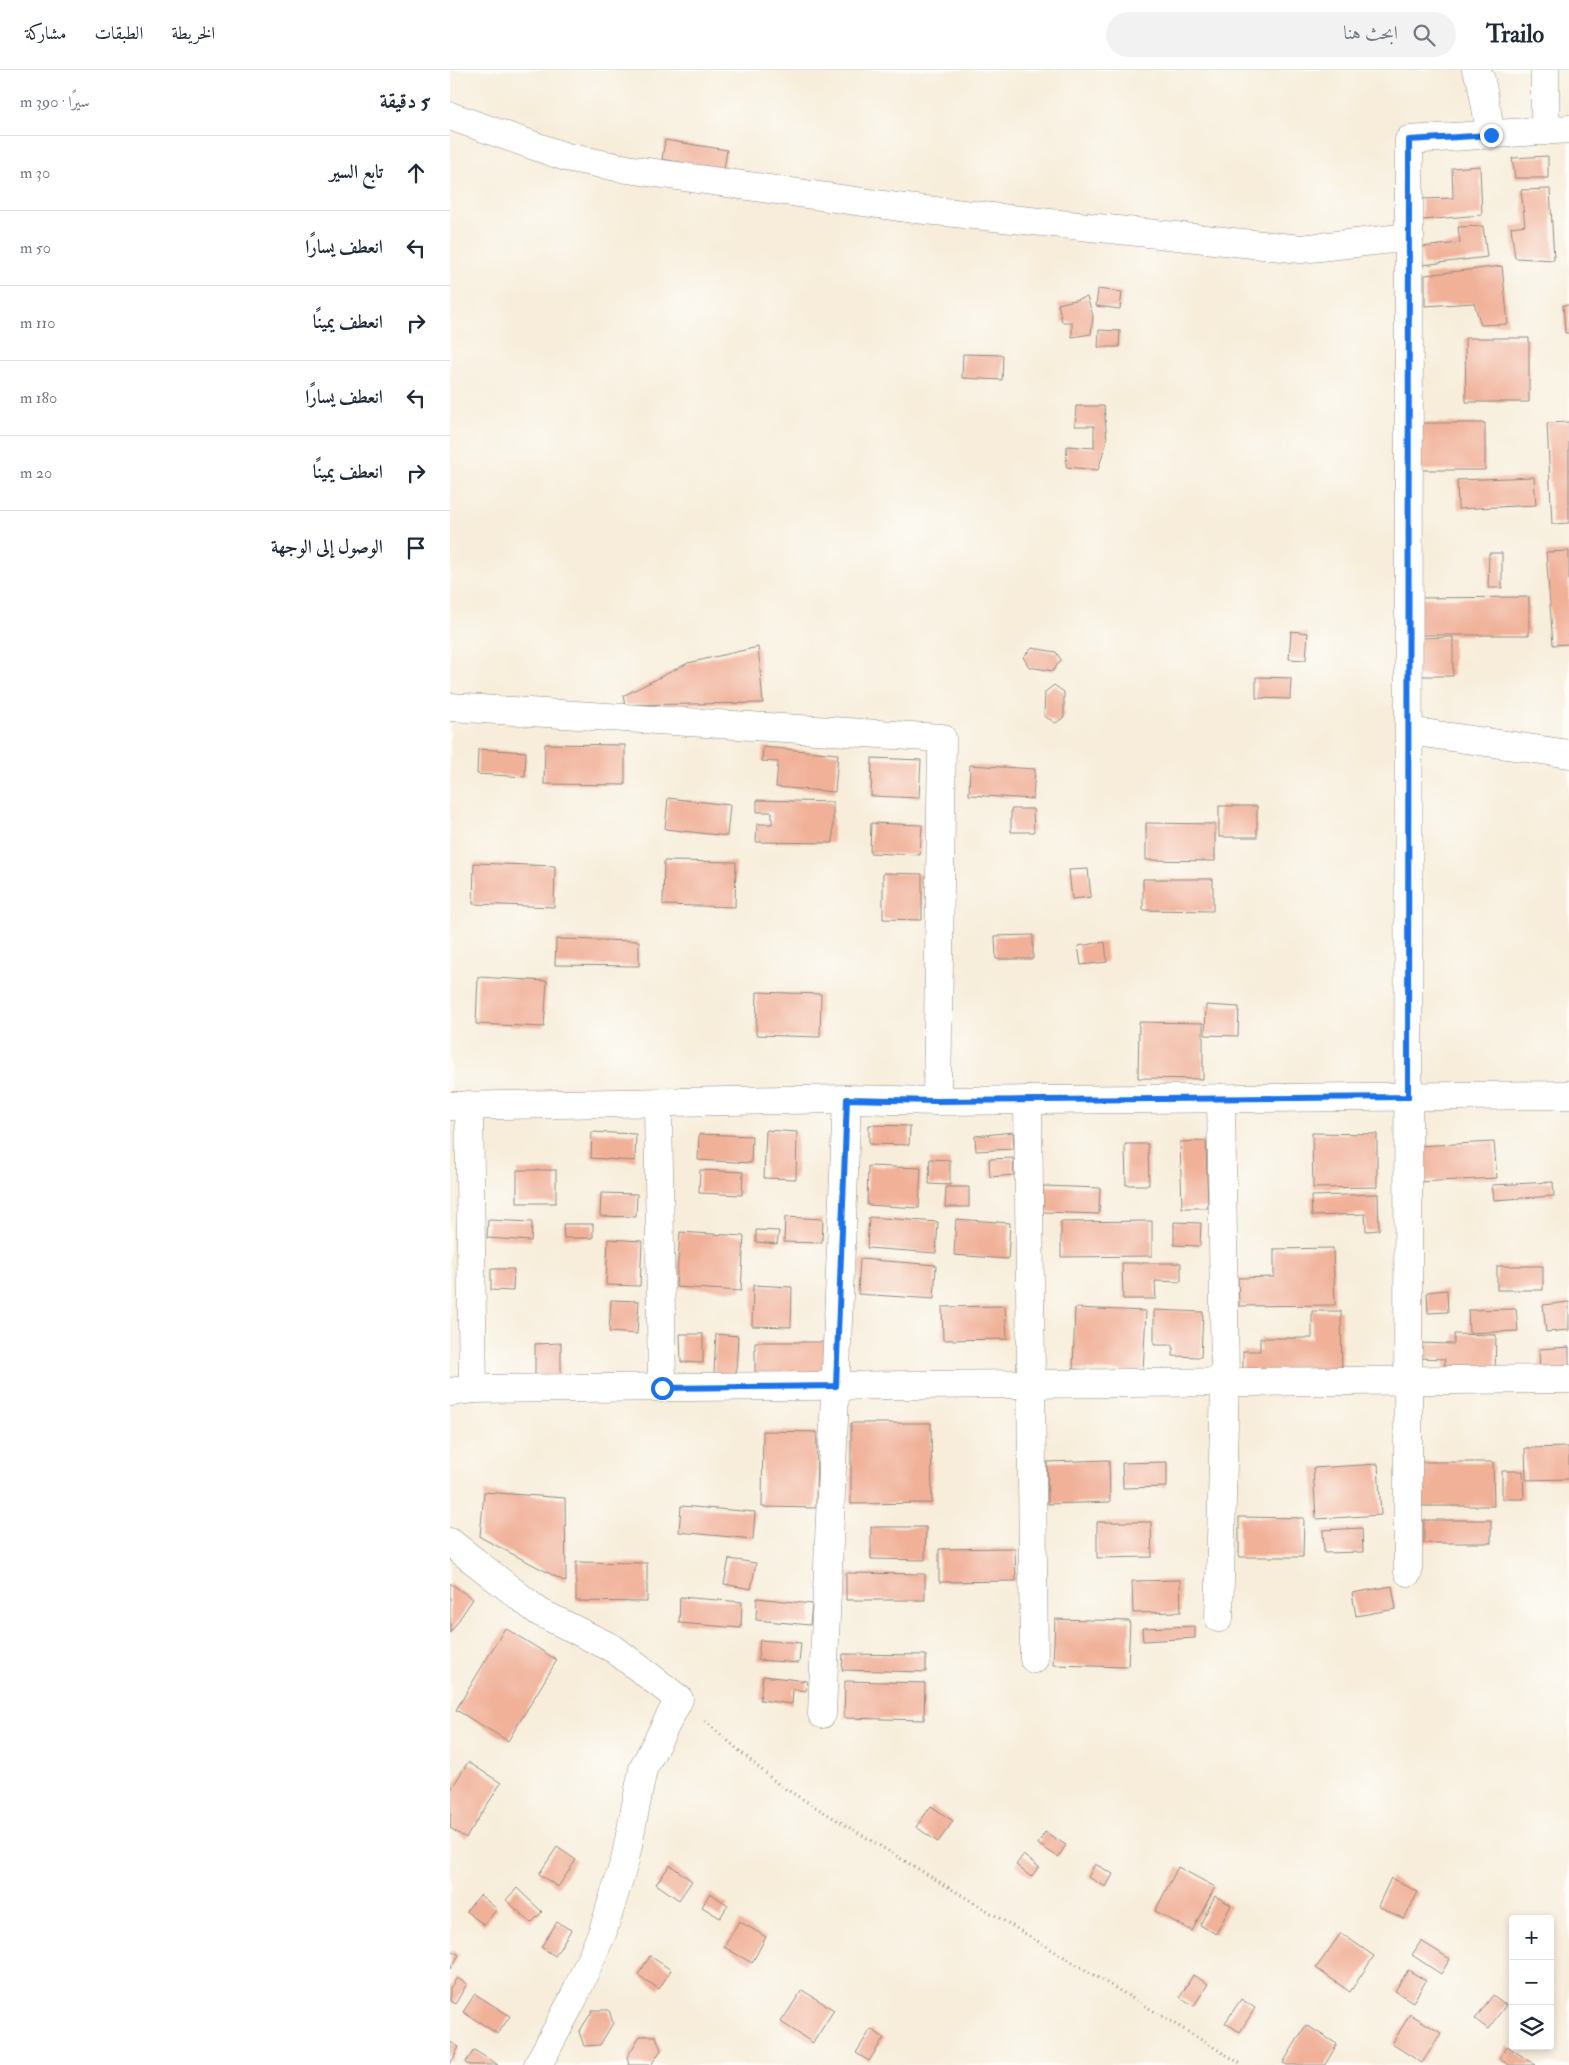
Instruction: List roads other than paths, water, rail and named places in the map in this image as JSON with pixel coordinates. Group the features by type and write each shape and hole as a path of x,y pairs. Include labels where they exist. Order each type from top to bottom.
{"street":[{"path":"1476,70 1481,80 1491,135"},
{"path":"1408,1572 1409,140 1557,130 1545,70"},
{"path":"450,116 575,159 627,169 906,208 1301,249 1410,237"},
{"path":"450,708 942,738 936,1101"},
{"path":"1409,731 1569,754"},
{"path":"1569,1095 936,1101 847,1099 460,1106 462,1391 1569,1379"},
{"path":"1219,1618 1225,1382 1221,1098"},
{"path":"822,1714 847,1099"},
{"path":"1028,1100 1034,1659"},
{"path":"658,1103 662,1388"},
{"path":"450,1542 539,1612 614,1649 679,1699 643,1769 625,1860 604,1931 574,1999 538,2065"}]}
